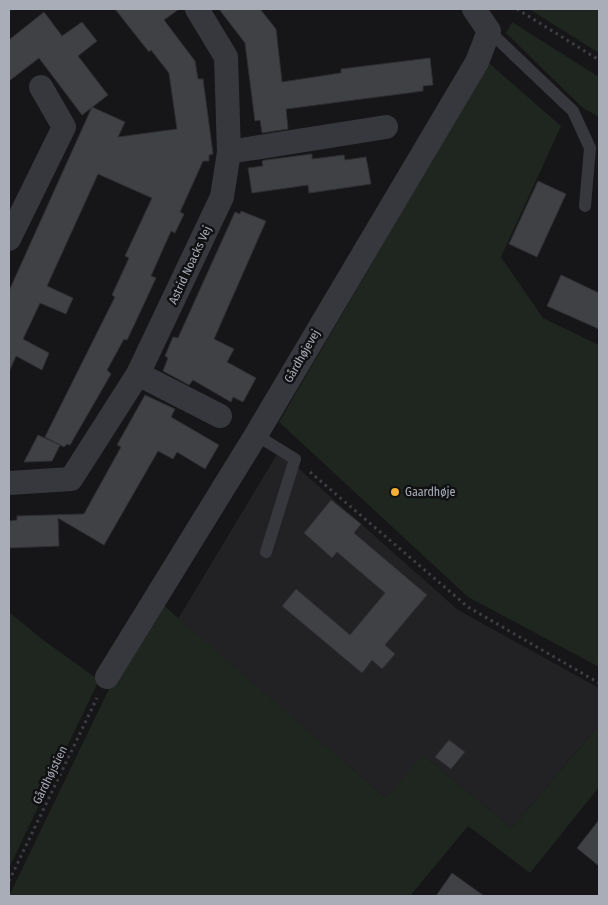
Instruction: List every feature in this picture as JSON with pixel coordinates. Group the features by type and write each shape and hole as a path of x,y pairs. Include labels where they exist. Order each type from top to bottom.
{"street":[{"name":"Astrid Noacks Vej","path":"9,483 71,479 138,374 222,197 228,152 226,57 197,9"},
{"path":"474,9 489,31"},
{"name":"Gårdhøjevej","path":"107,677 256,435 477,62 489,31"},
{"path":"9,239 64,127 40,87"},
{"path":"228,152 386,127"},
{"path":"138,374 220,416"}],"lane":[{"path":"489,31 573,111 590,148 585,206"},
{"path":"256,435 295,459 266,552"}],"path":[{"path":"518,9 599,60"},
{"path":"295,459 468,607 599,683"},
{"name":"Gårdhøjstien","path":"9,881 107,677"}],"shaded area":[{"path":"529,9 599,9 599,53"},
{"path":"512,22 599,77 599,117 583,108 506,33"},
{"path":"489,63 561,126 501,257 543,318 599,345 599,667 468,597 279,422"},
{"path":"279,451 458,610 599,688 599,725 512,828 424,756 386,798 178,619"},
{"path":"162,604 386,798 423,755 512,828 599,725 599,787 530,873 468,826 410,896 9,896 109,689"},
{"path":"9,612 43,640 99,680 9,868"}],"building":[{"path":"115,9 179,9 164,20 195,61 198,79 203,79 213,154 209,155 209,161 203,161 180,212 184,214 175,233 171,231 151,276 156,278 127,340 124,339 107,370 111,374 70,445 67,444 64,447 45,437 115,297 112,295 129,258 125,256 152,198 98,174 47,286 73,298 66,314 40,303 23,339 49,353 42,370 16,356 9,372 9,291 92,107 125,122 118,137 177,129 169,73 151,50 149,52"},
{"path":"219,9 260,9 276,29 282,82 341,73 341,69 430,58 433,85 423,86 423,91 286,109 288,129 262,133 260,120 255,121 245,43"},
{"path":"44,12 62,36 82,22 97,41 78,56 108,95 82,115 39,58 9,81 9,40"},
{"path":"312,154 312,159 344,155 345,160 366,157 371,184 309,193 308,185 252,193 248,168 263,166 262,161 266,160"},
{"path":"538,181 566,194 537,257 509,244"},
{"path":"241,211 266,221 214,339 234,349 227,362 256,378 243,402 233,397 231,402 193,380 189,385 163,371 168,358 165,356 173,337 178,338 235,212 240,214"},
{"path":"561,275 599,293 599,329 547,306"},
{"path":"145,395 175,409 171,417 219,445 205,469 177,452 173,459 158,451 104,545 58,518 59,546 9,548 9,521 17,520 17,516 84,514 121,447 117,445"},
{"path":"38,435 60,445 52,461 24,462"},
{"path":"331,500 361,524 354,533 427,595 385,645 395,654 382,669 372,660 362,673 282,606 296,589 350,635 385,593 337,552 332,558 304,533"},
{"path":"449,740 465,752 451,769 435,757"},
{"path":"599,820 599,866 577,848"},
{"path":"452,873 484,896 436,896"}],"place":[{"name":"Gaardhøje","path":"395,492"}]}
